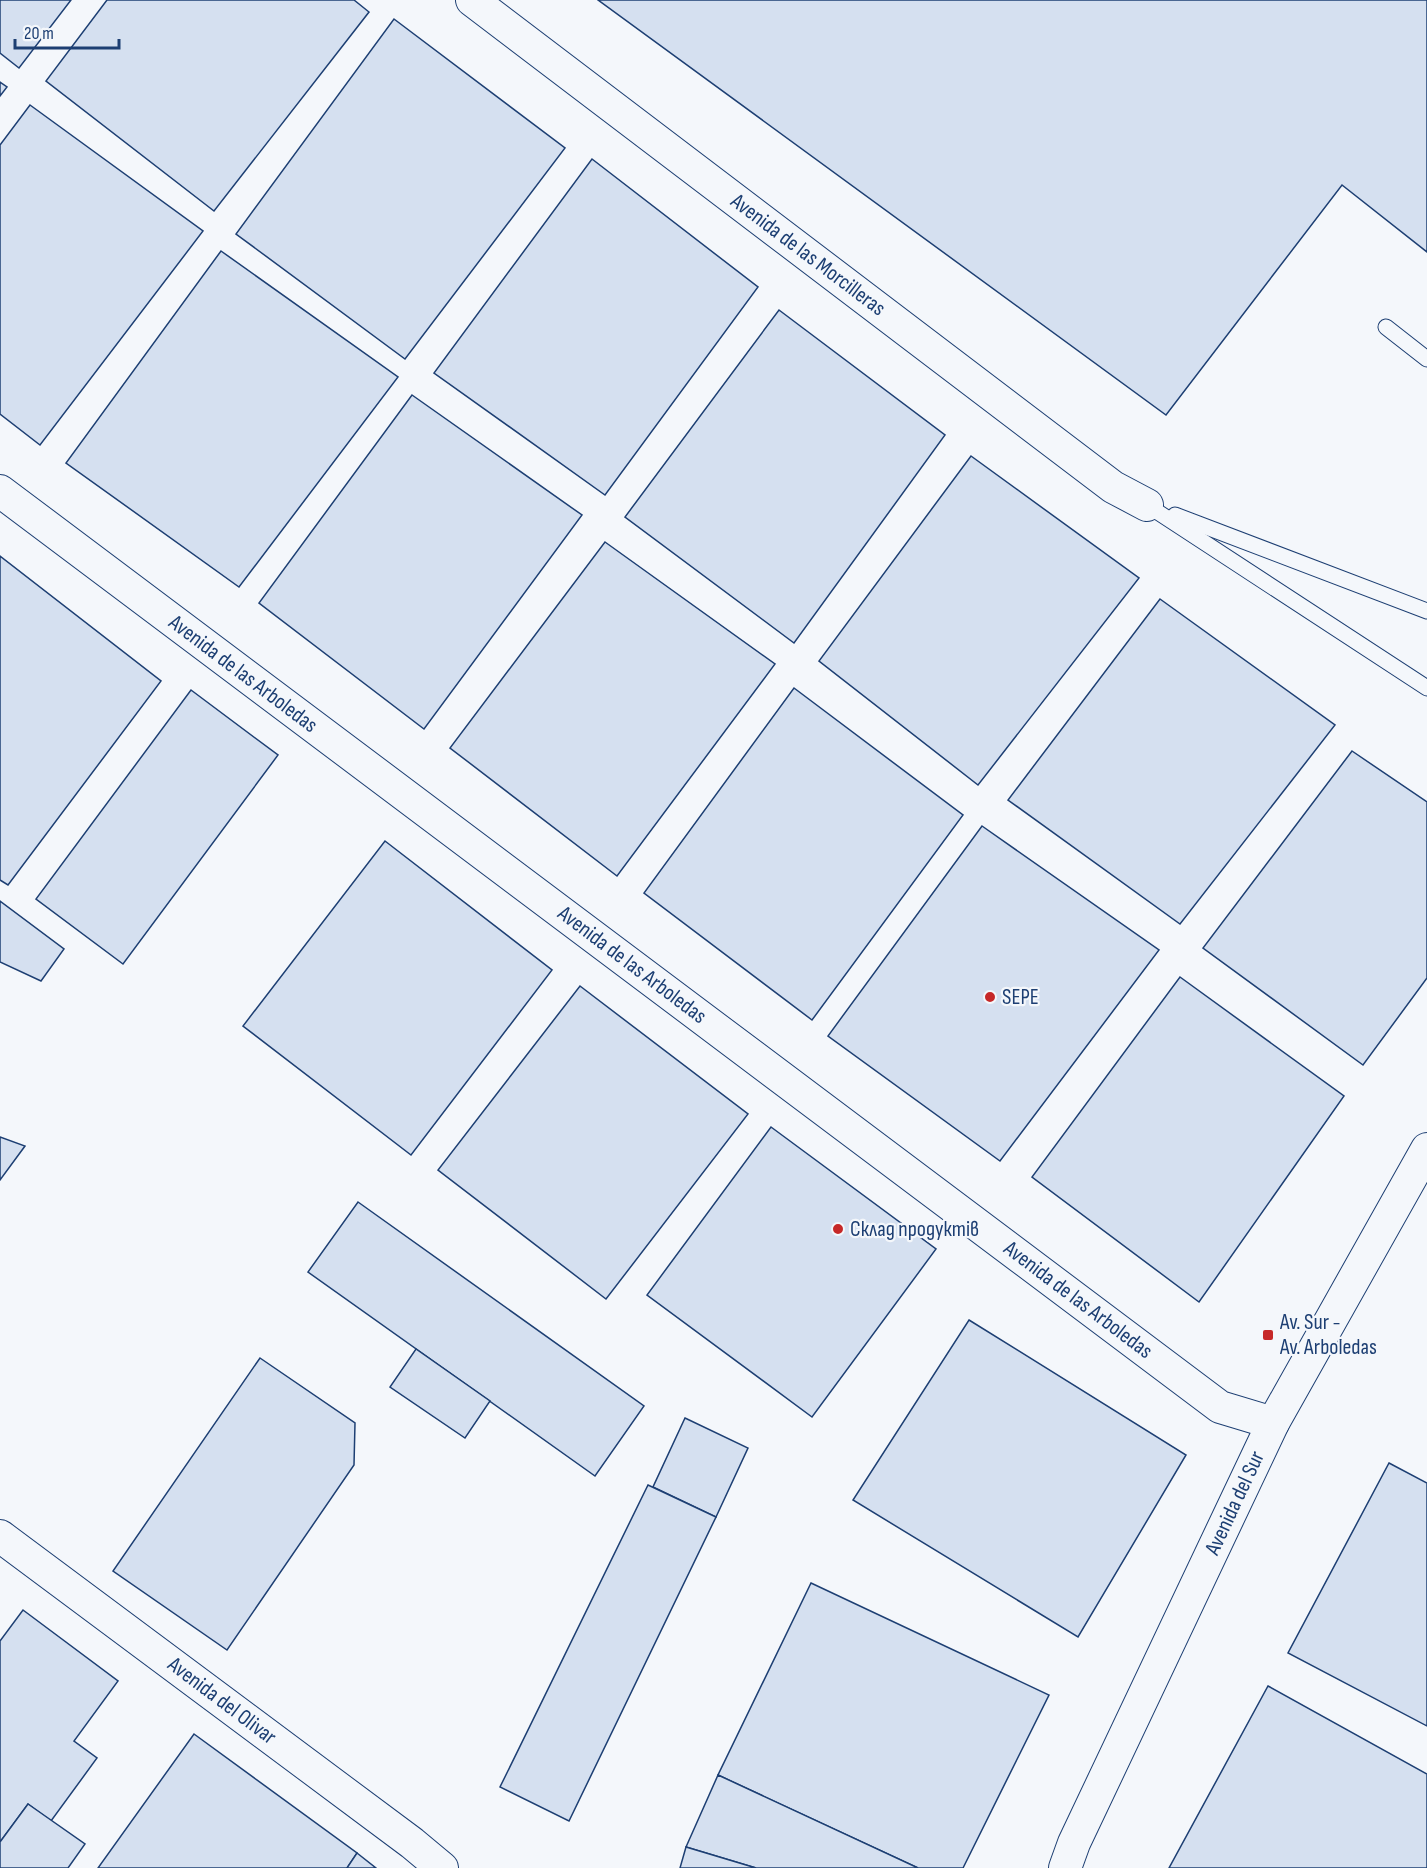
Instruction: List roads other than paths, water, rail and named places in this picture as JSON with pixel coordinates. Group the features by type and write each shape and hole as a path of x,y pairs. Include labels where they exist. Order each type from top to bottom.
{"street":[{"name":"Avenida de las Morcilleras","path":"472,0 1104,480 1147,505"},
{"name":"Avenida de las Arboledas","path":"0,491 1220,1407 1273,1424"},
{"name":"Avenida del Sur","path":"1065,1868 1074,1843 1273,1424 1427,1149"},
{"name":"Avenida del Olivar","path":"0,1536 442,1868"}],"lane":[{"path":"1386,327 1427,359"},
{"path":"1147,505 1427,611"},
{"path":"1147,505 1427,688"}],"place":[{"name":"SEPE","path":"990,997"},
{"name":"Склад продуктів","path":"838,1229"},
{"name":"Av. Sur - Av. Arboledas","path":"1268,1335"}]}
